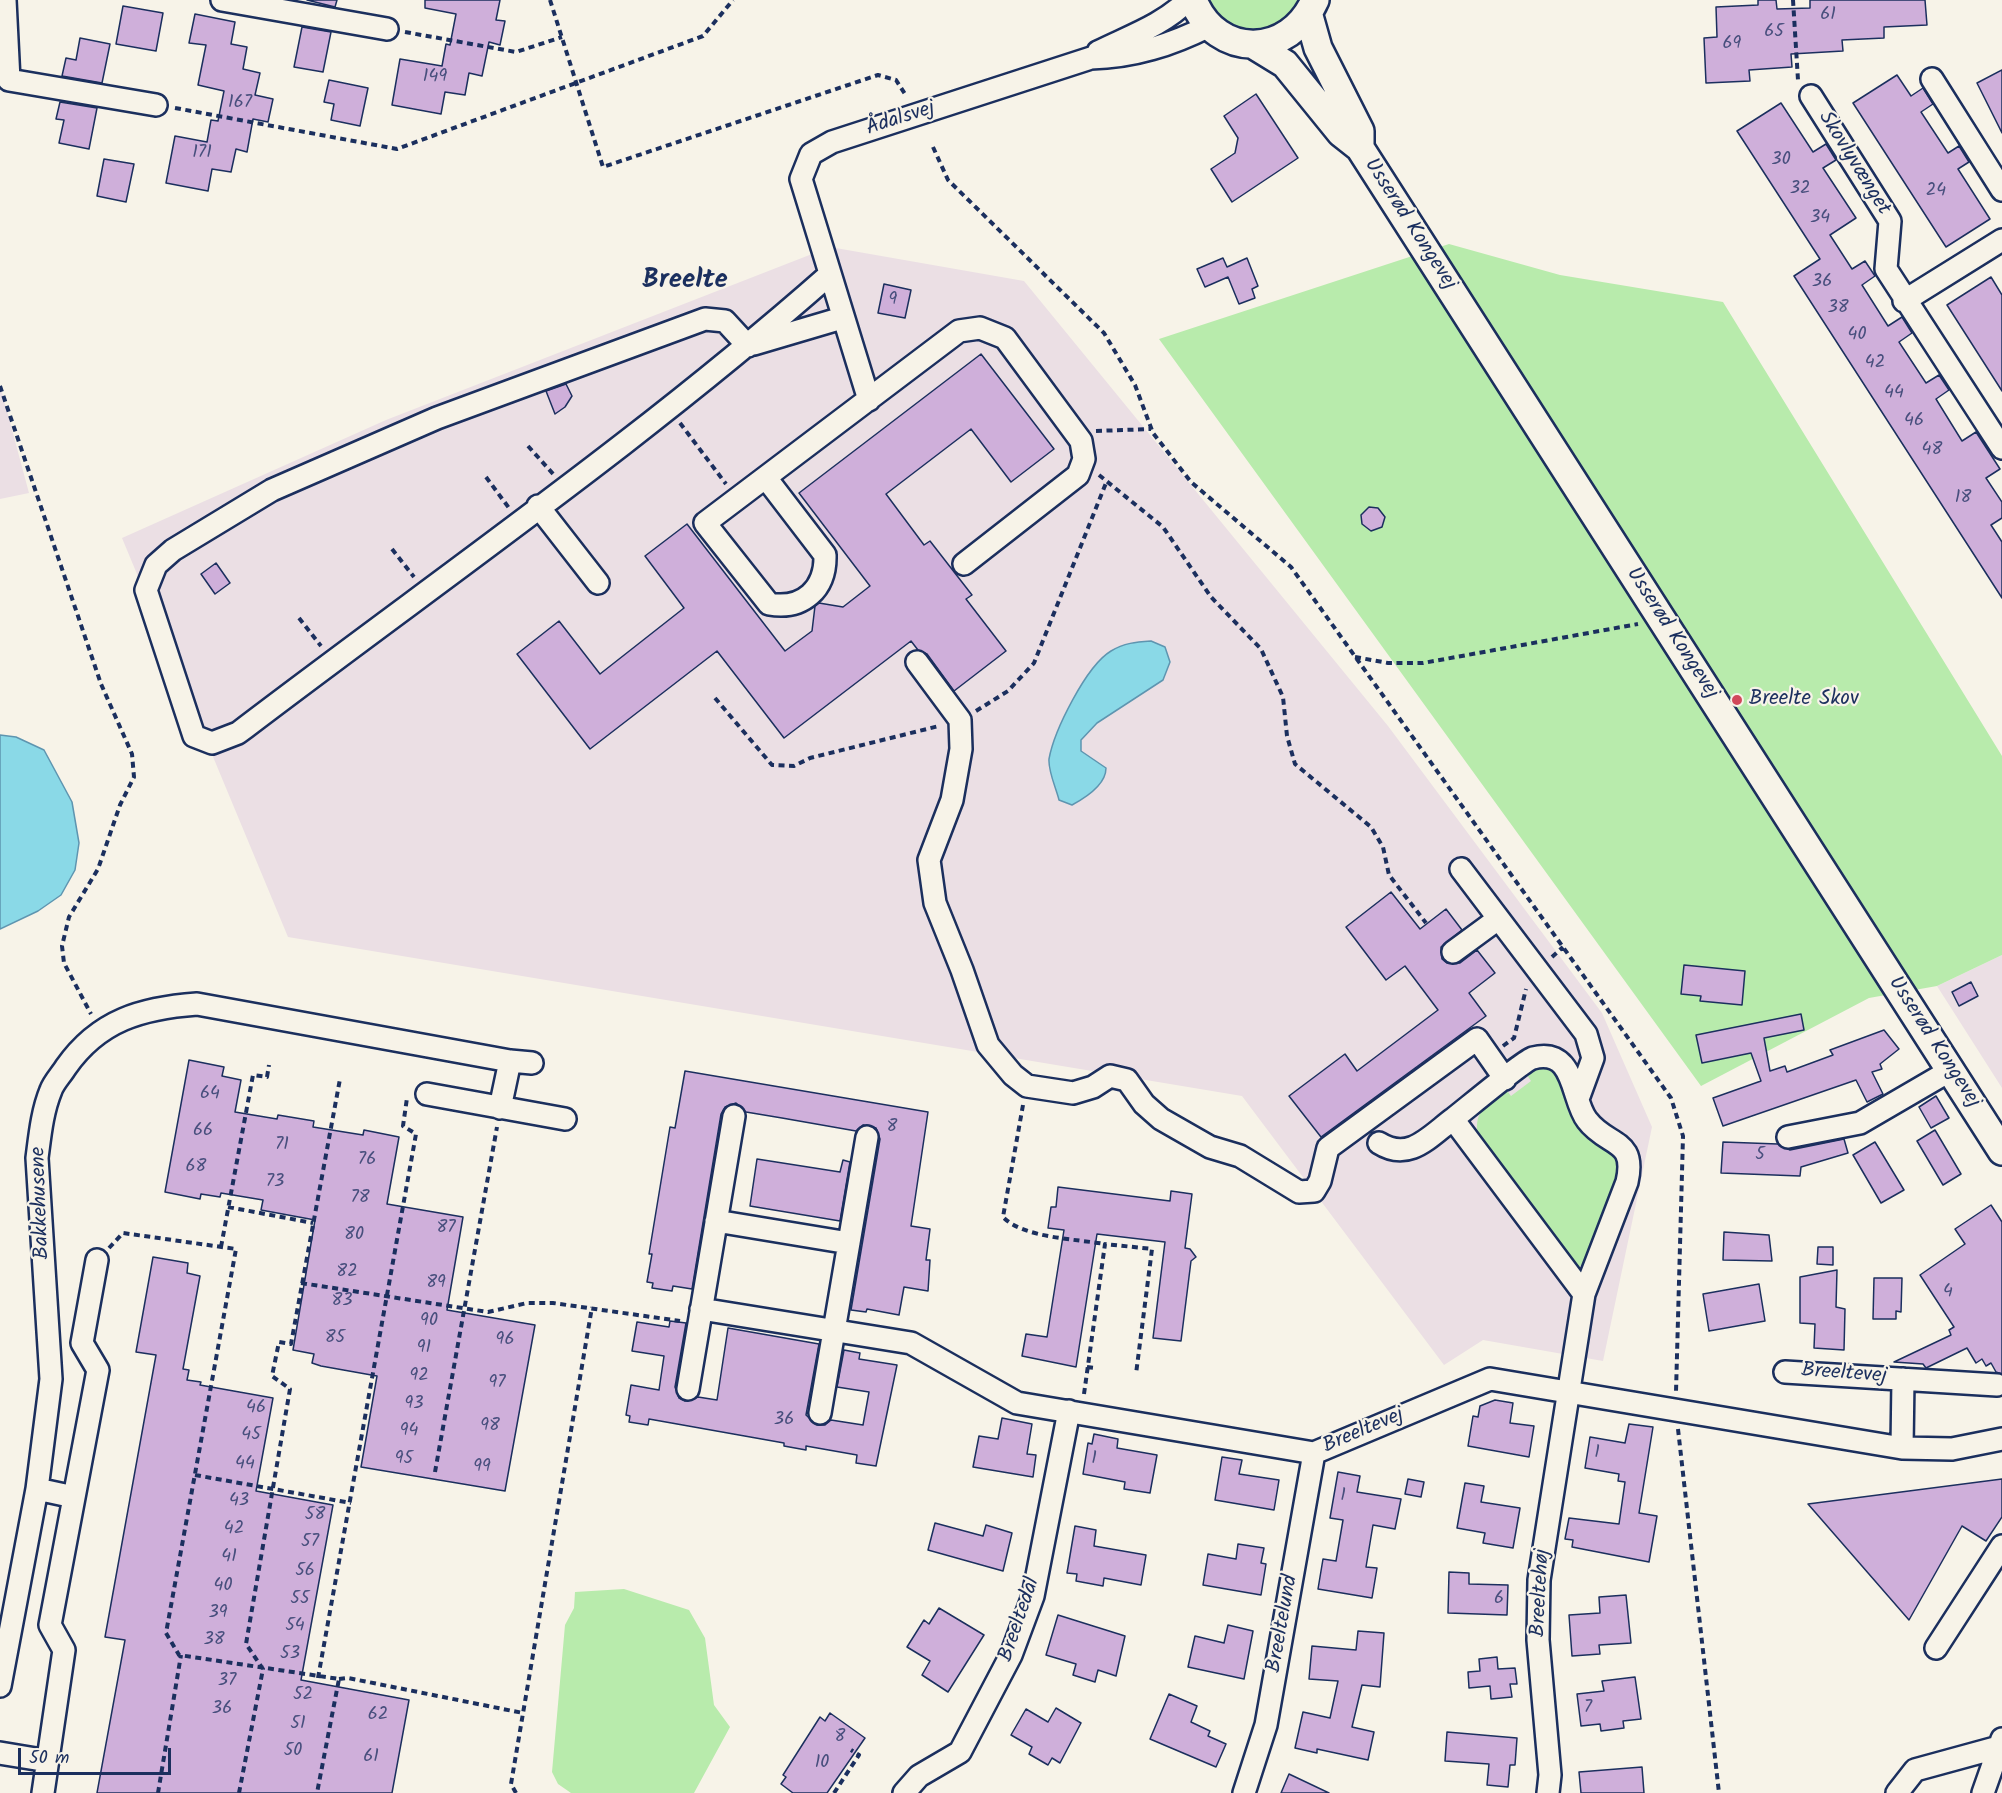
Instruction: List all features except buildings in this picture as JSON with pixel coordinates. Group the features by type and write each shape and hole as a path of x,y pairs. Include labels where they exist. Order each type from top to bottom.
{"main road":[{"path":"1193,0 1198,12 1209,26"},
{"path":"1254,45 1275,41 1294,31 1312,8"},
{"name":"Usserød Kongevej","path":"1312,8 1318,48 1360,131 1360,148"},
{"name":"Usserød Kongevej","path":"1209,26 1222,36 1254,45 1285,64 1341,133 1360,148 2002,1151"}],"street":[{"path":"5,0 9,80 156,105"},
{"path":"222,0 387,29"},
{"name":"Ådalsvej","path":"1091,58 1099,51 1155,25 1177,11 1188,0"},
{"name":"Ådalsvej","path":"869,400 801,179 811,154 832,142 1091,58 1115,58 1150,51 1209,26"},
{"path":"1932,79 2001,187"},
{"name":"Skovlyvænget","path":"1811,96 1890,221 1886,269 1904,301 2002,448"},
{"path":"1904,301 2001,243"},
{"path":"748,346 725,321 705,319 438,418 272,490 173,550 156,565 146,590 194,736 212,743 237,733 669,408 748,346 829,275"},
{"path":"748,346 842,318"},
{"path":"766,477 825,555 826,569 820,586 796,603 782,606 769,604 705,524 766,477 959,331 980,328 1005,338 1081,441 1084,459 1078,475 964,564"},
{"path":"538,506 598,583"},
{"path":"917,662 960,720 962,749 952,800 929,860 935,903 962,970 988,1046 1013,1075 1027,1086 1073,1093 1093,1087 1110,1076 1127,1080 1144,1104 1161,1119 1210,1147 1240,1156 1299,1192 1314,1191 1320,1181 1328,1148 1477,1039 1505,1079"},
{"path":"1461,869 1586,1034 1593,1058 1578,1100"},
{"path":"1453,952 1498,919"},
{"name":"Bakkehusene","path":"0,1686 37,1489 51,1379 37,1158 41,1121 52,1088 73,1058 100,1031 133,1014 166,1006 197,1004 510,1061 532,1062"},
{"name":"Breeltehøj","path":"1380,1143 1391,1150 1403,1151 1413,1148 1533,1058 1553,1059 1570,1073 1587,1120 1623,1146 1631,1165 1627,1182 1584,1294 1539,1580 1538,1640 1550,1775 1548,1793"},
{"path":"501,1108 510,1061"},
{"path":"1788,1137 1860,1123 1951,1070"},
{"path":"427,1094 565,1119"},
{"path":"688,1389 734,1116"},
{"path":"1453,1119 1584,1294"},
{"path":"820,1413 867,1137"},
{"path":"716,1221 849,1243"},
{"path":"43,1793 64,1650 50,1625 98,1370 82,1343 97,1260"},
{"name":"Breeltevej","path":"700,1317 911,1343 1017,1403 1314,1453 1490,1379 1676,1412 1902,1448 1952,1449 2002,1439"},
{"name":"Breeltevej","path":"1785,1372 1997,1385"},
{"name":"Breeltevej","path":"1902,1448 1903,1379"},
{"name":"Breeltedal","path":"904,1793 919,1776 960,1752 1011,1655 1033,1596 1075,1412"},
{"name":"Breeltelund","path":"1244,1793 1266,1725 1314,1453"},
{"path":"37,1489 74,1497"},
{"path":"1936,1648 2002,1546"},
{"path":"1897,1793 1915,1770 2000,1743"},
{"path":"1983,1793 2000,1743"},
{"path":"0,1753 48,1761"}],"path":[{"path":"550,0 603,167 878,75 896,80 905,94"},
{"path":"156,105 397,148 703,36 733,0"},
{"path":"1793,0 1798,80 1811,96"},
{"path":"387,29 516,52 562,37"},
{"path":"933,147 948,180 1104,333 1135,385 1152,429 1191,482 1291,567 1671,1098 1683,1136 1676,1412 1719,1793"},
{"path":"0,386 101,684 132,754 134,777 120,805 98,869 69,917 62,946 68,972 100,1031"},
{"path":"669,408 738,499"},
{"path":"1074,431 1152,429"},
{"path":"528,446 564,487"},
{"path":"1084,459 1106,483 1163,527 1211,597 1261,649 1283,697 1287,736 1295,764 1371,827 1383,847 1389,874 1426,923"},
{"path":"486,477 519,521"},
{"path":"392,549 425,591"},
{"path":"299,618 333,660"},
{"path":"1355,657 1388,663 1423,663 1662,619"},
{"path":"1489,1056 1515,1038 1528,978"},
{"path":"221,1247 253,1075 267,1077 269,1065"},
{"path":"239,1793 263,1669 246,1644 290,1389 272,1376 279,1342 291,1344 340,1079"},
{"path":"1027,1086 1003,1217 1011,1226 1034,1232 1152,1249 1136,1374"},
{"path":"318,1678 416,1134 403,1126 406,1103"},
{"path":"435,1472 501,1108"},
{"path":"228,1207 313,1223"},
{"path":"97,1260 123,1233 236,1249 166,1633 182,1655 318,1678 348,1678 523,1713"},
{"path":"1075,1412 1088,1367 1105,1244"},
{"path":"302,1283 488,1312 527,1303 700,1317"},
{"path":"516,1793 511,1784 592,1307"},
{"path":"1088,1367 1096,1368"},
{"path":"195,1475 351,1503"},
{"path":"158,1793 182,1655"},
{"path":"317,1793 339,1679"},
{"path":"843,1793 835,1791 859,1755 851,1750"}],"shaded area":[{"path":"830,247 1024,281 1388,726 1602,1013 1652,1127 1603,1361 1483,1340 1444,1365 1242,1096 288,937 122,538 386,420"},
{"path":"0,385 29,493 0,499"},
{"path":"2002,955 2002,1088 1937,986"}],"green space":[{"path":"1208,0 1302,0 1289,17 1276,26 1254,30 1232,25 1215,10"},
{"path":"1449,244 1560,275 1723,302 2002,756 2002,955 1937,986 1869,998 1701,1086 1159,339"},
{"path":"1541,1064 1551,1069 1561,1081 1567,1108 1575,1122 1608,1146 1617,1160 1608,1206 1584,1263 1579,1267 1481,1146 1478,1135 1478,1119 1485,1107 1505,1088 1511,1096 1531,1081 1525,1072"},
{"path":"624,1589 689,1610 705,1638 714,1705 730,1727 694,1793 571,1793 558,1784 552,1772 565,1625 574,1608 575,1592"}],"water":[{"path":"1151,641 1165,647 1170,662 1163,680 1097,723 1081,740 1081,751 1106,768 1103,780 1088,795 1072,805 1059,800 1049,759 1064,716 1082,684 1091,670 1111,651 1135,642"},
{"path":"0,735 16,737 44,750 72,802 79,843 75,870 61,895 38,911 0,929"}],"place":[{"name":"Breelte Skov","path":"1737,700"}],"district":[{"name":"Breelte","path":"685,282"}]}
